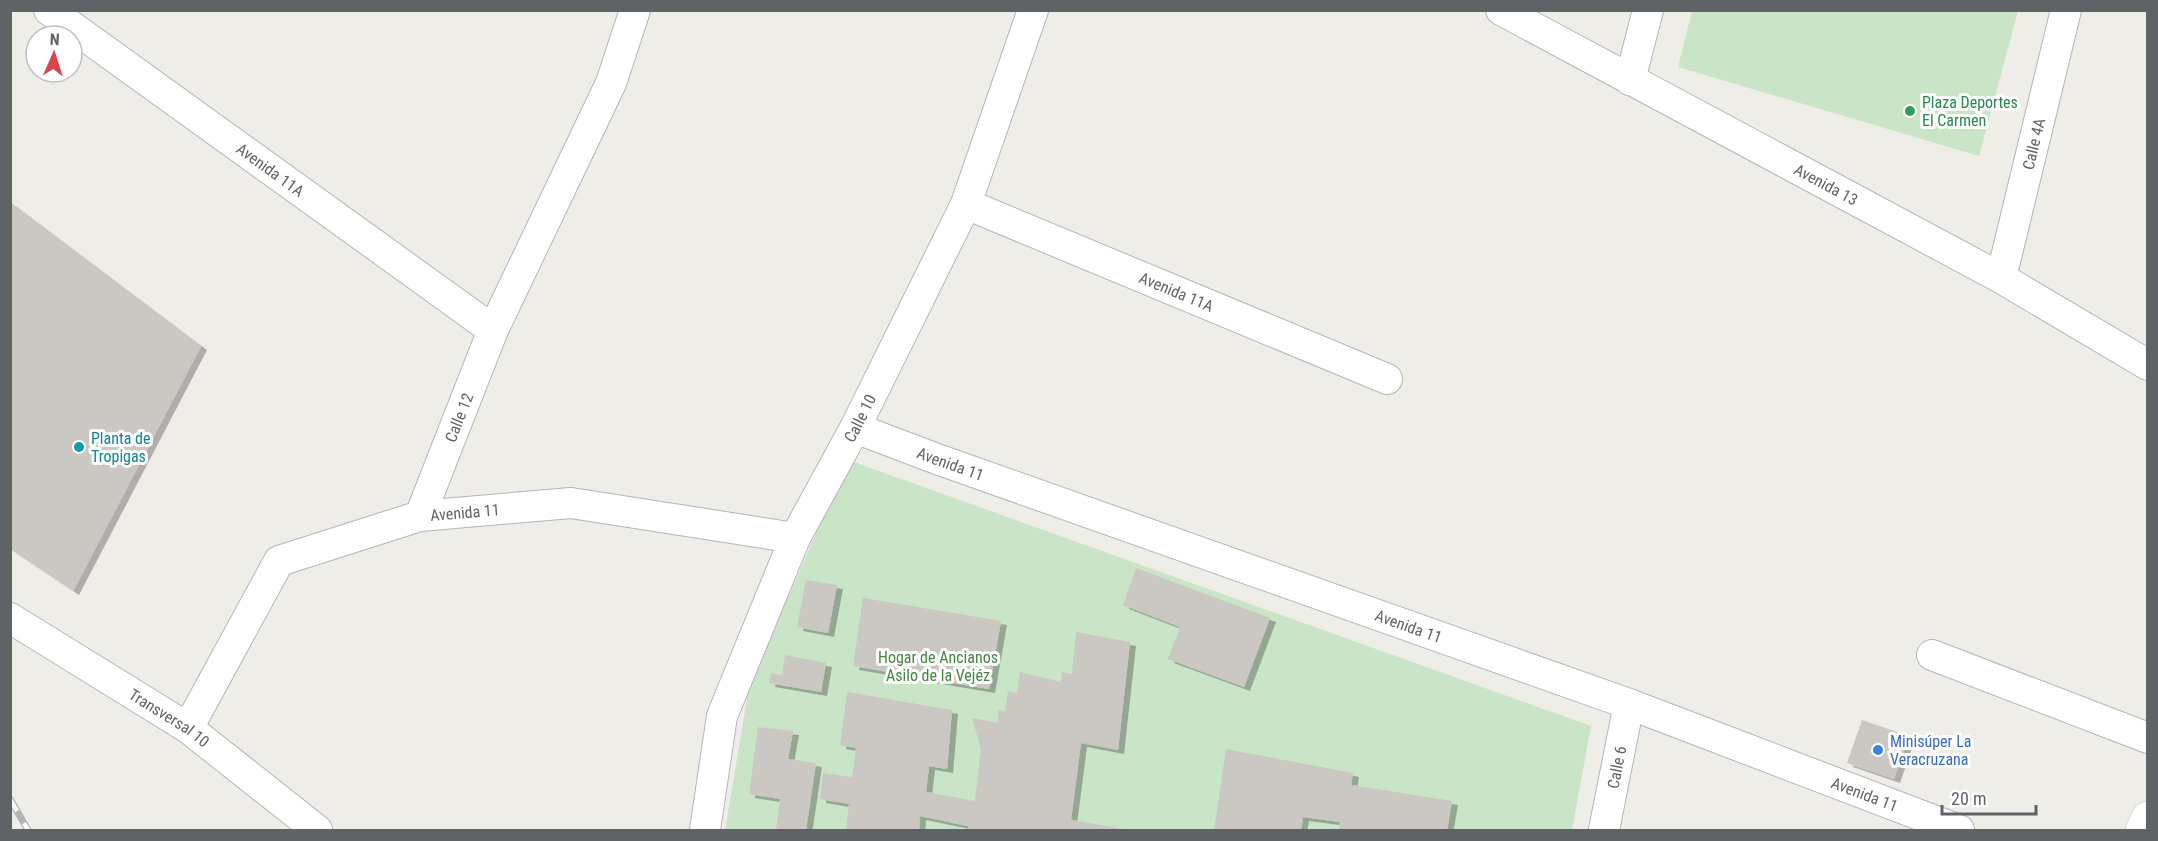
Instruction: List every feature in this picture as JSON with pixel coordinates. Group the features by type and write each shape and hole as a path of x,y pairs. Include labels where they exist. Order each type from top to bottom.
{"street":[{"name":"Avenida 11A","path":"49,10 493,330"},
{"name":"Calle 12","path":"420,516 493,330 610,83 634,10"},
{"name":"Calle 10","path":"705,831 722,716 795,538 855,428 966,204 1033,10"},
{"name":"Avenida 13","path":"1501,10 2001,278 2148,364"},
{"path":"1542,10 1554,39"},
{"path":"1630,80 1648,10"},
{"name":"Calle 4A","path":"2001,278 2066,10"},
{"name":"Avenida 11A","path":"966,204 1387,379"},
{"name":"Avenida 11","path":"855,428 1629,704 1959,831"},
{"name":"Avenida 11","path":"420,516 571,503 795,538"},
{"path":"188,728 279,561 420,516"},
{"name":"Transversal 10","path":"10,618 188,728 317,831"},
{"path":"1932,655 2148,738"},
{"name":"Calle 6","path":"1604,831 1629,704"},
{"path":"2142,831 2148,818"}],"green space":[{"name":"Plaza Deportes El Carmen","path":"1692,10 2018,11 1979,156 1678,67"},
{"name":"Hogar de Ancianos Asilo de la Vejéz","path":"848,460 1591,726 1572,830 725,830 749,687"}],"building":[{"name":"Planta de Tropigas","path":"10,202 201,346 73,591 10,549"},
{"path":"1136,568 1270,618 1244,687 1168,659 1180,627 1123,605"},
{"path":"806,580 837,585 828,633 797,627"},
{"path":"863,598 1001,621 989,689 853,666"},
{"path":"1076,632 1130,642 1118,750 1081,743 1071,820 1130,830 968,830 968,826 920,816 919,830 846,830 849,804 820,799 823,773 852,777 856,748 840,745 847,692 952,710 947,769 929,766 926,792 975,801 981,749 972,718 998,723 998,710 1005,711 1008,691 1017,693 1020,672 1061,682 1062,672 1072,674"},
{"path":"785,655 826,663 821,692 769,683 771,673 782,675"},
{"name":"Minisúper La Veracruzana","path":"1862,720 1909,736 1894,779 1847,763"},
{"path":"758,727 793,731 788,759 816,763 806,830 776,830 780,799 749,794"},
{"path":"1226,749 1353,773 1351,785 1452,801 1447,830 1339,830 1340,822 1303,817 1301,830 1214,830"}],"railway":[{"path":"10,799 28,830"}],"place":[{"name":"Plaza Deportes El Carmen","path":"1910,111"},
{"name":"Planta de Tropigas","path":"79,447"},
{"name":"Minisúper La Veracruzana","path":"1878,750"}]}
